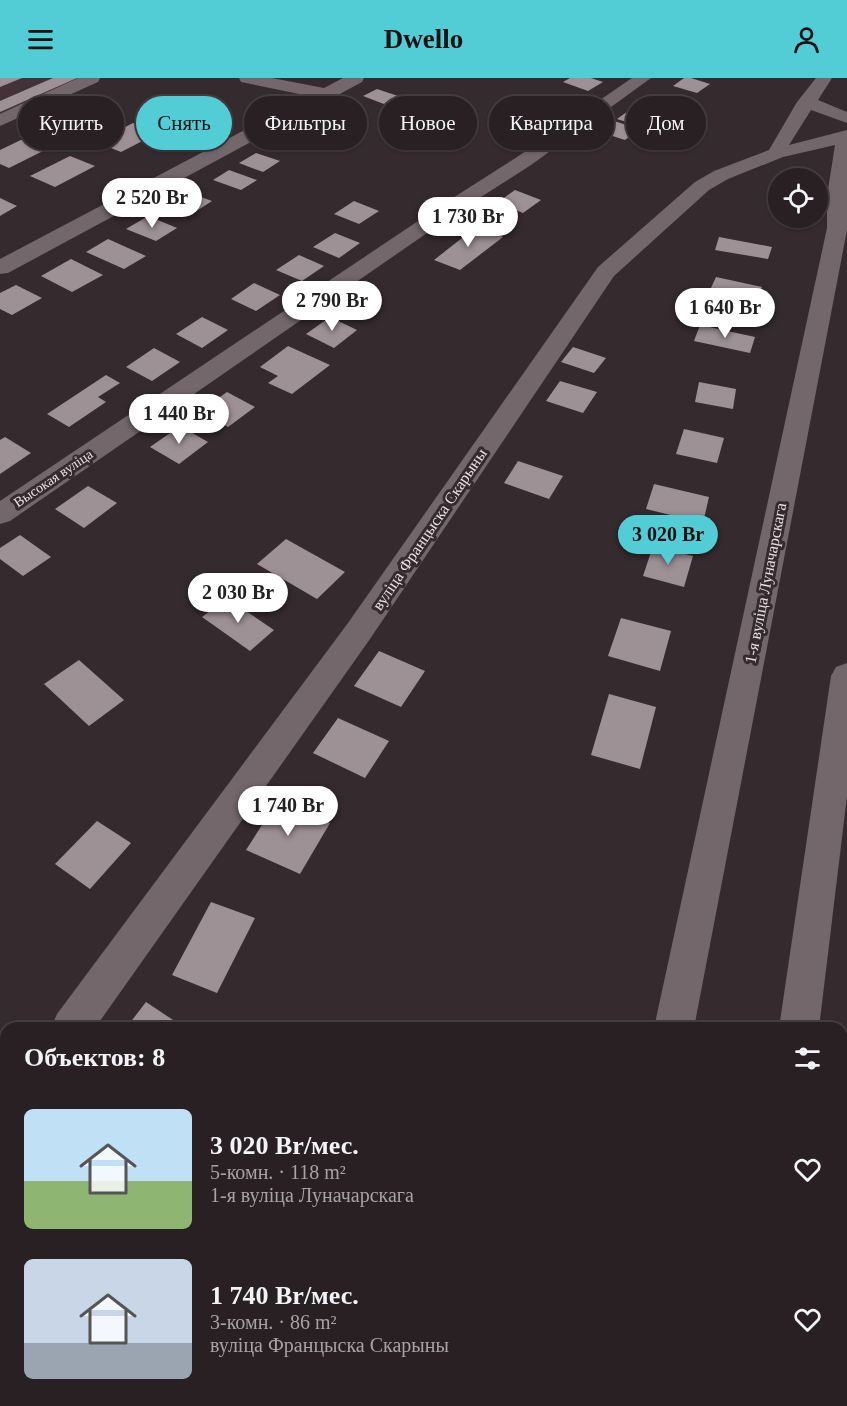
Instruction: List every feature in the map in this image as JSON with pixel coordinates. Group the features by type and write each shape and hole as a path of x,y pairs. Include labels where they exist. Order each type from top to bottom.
{"street":[{"path":"0,121 92,78"},
{"path":"247,78 326,94"},
{"path":"0,268 356,78"},
{"name":"Высокая вуліца","path":"0,514 442,214 524,161 643,78"},
{"path":"777,153 780,143 824,78"},
{"path":"807,102 845,131"},
{"name":"вуліца Францыска Скарыны","path":"75,1022 359,631 606,272 702,186 721,175 777,153 845,131"},
{"name":"1-я вуліца Луначарскага","path":"675,1022 837,228 835,209 842,171 845,131"},
{"path":"801,1022 809,942 847,676"}],"shaded area":[{"path":"0,78 101,78 61,96 18,96 18,116 0,124"}],"building":[{"path":"0,78 22,78 0,87"},
{"path":"53,78 77,78 36,96 18,96 18,104 0,112 0,101"},
{"path":"570,78 591,78 603,82 588,91 563,82"},
{"path":"684,78 710,84 697,93 673,86"},
{"path":"377,89 398,96 379,96 379,102 363,96"},
{"path":"626,113 626,122 617,119"},
{"path":"614,121 626,125 625,140 614,136"},
{"path":"133,123 136,124 136,144 121,152 116,150 124,150 124,128"},
{"path":"18,141 18,150 45,150 9,168 0,164 0,150"},
{"path":"256,153 280,161 263,172 239,163"},
{"path":"70,156 95,166 55,187 30,176"},
{"path":"229,170 257,180 241,190 213,180"},
{"path":"515,190 541,200 523,213 497,203"},
{"path":"187,192 212,201 195,212 170,203"},
{"path":"0,198 17,206 0,216"},
{"path":"354,201 379,211 359,224 334,214"},
{"path":"148,216 177,228 156,241 126,229"},
{"path":"476,227 503,237 460,270 434,260"},
{"path":"335,233 360,243 339,258 313,247"},
{"path":"719,237 772,247 768,259 715,250"},
{"path":"108,239 146,256 124,269 86,252"},
{"path":"299,255 324,266 302,281 276,270"},
{"path":"71,259 103,275 72,292 41,276"},
{"path":"716,277 762,287 758,299 711,288"},
{"path":"254,283 280,295 256,311 231,299"},
{"path":"16,285 42,298 12,315 0,309 0,293"},
{"path":"202,317 228,330 202,348 176,334"},
{"path":"330,317 357,330 334,348 306,334"},
{"path":"700,325 755,337 750,353 694,341"},
{"path":"288,346 330,365 292,394 268,383 278,376 260,367"},
{"path":"573,347 606,358 594,373 561,362"},
{"path":"154,348 180,362 152,381 126,367"},
{"path":"106,375 120,383 98,397 106,402 69,427 47,414"},
{"path":"560,381 597,392 583,413 546,401"},
{"path":"699,382 736,389 733,409 695,402"},
{"path":"227,392 255,407 228,427 199,412"},
{"path":"180,426 208,442 179,464 150,447"},
{"path":"684,429 724,438 717,463 676,454"},
{"path":"5,437 31,453 0,474 0,440"},
{"path":"518,461 563,476 549,499 504,483"},
{"path":"654,484 709,497 703,523 646,509"},
{"path":"88,486 117,503 84,528 55,509"},
{"path":"20,535 51,557 23,576 0,559 0,548"},
{"path":"286,539 345,572 317,599 257,564"},
{"path":"653,546 693,556 684,587 643,576"},
{"path":"227,598 274,630 250,651 202,617"},
{"path":"621,618 671,631 660,671 608,656"},
{"path":"379,651 425,671 401,707 354,686"},
{"path":"79,660 124,700 89,726 44,684"},
{"path":"609,694 656,707 640,769 591,755"},
{"path":"338,718 389,741 365,778 313,753"},
{"path":"278,800 330,823 300,874 246,850"},
{"path":"97,821 131,843 90,889 55,864"},
{"path":"211,902 255,918 217,993 172,975"},
{"path":"146,1002 176,1022 131,1022"}]}
